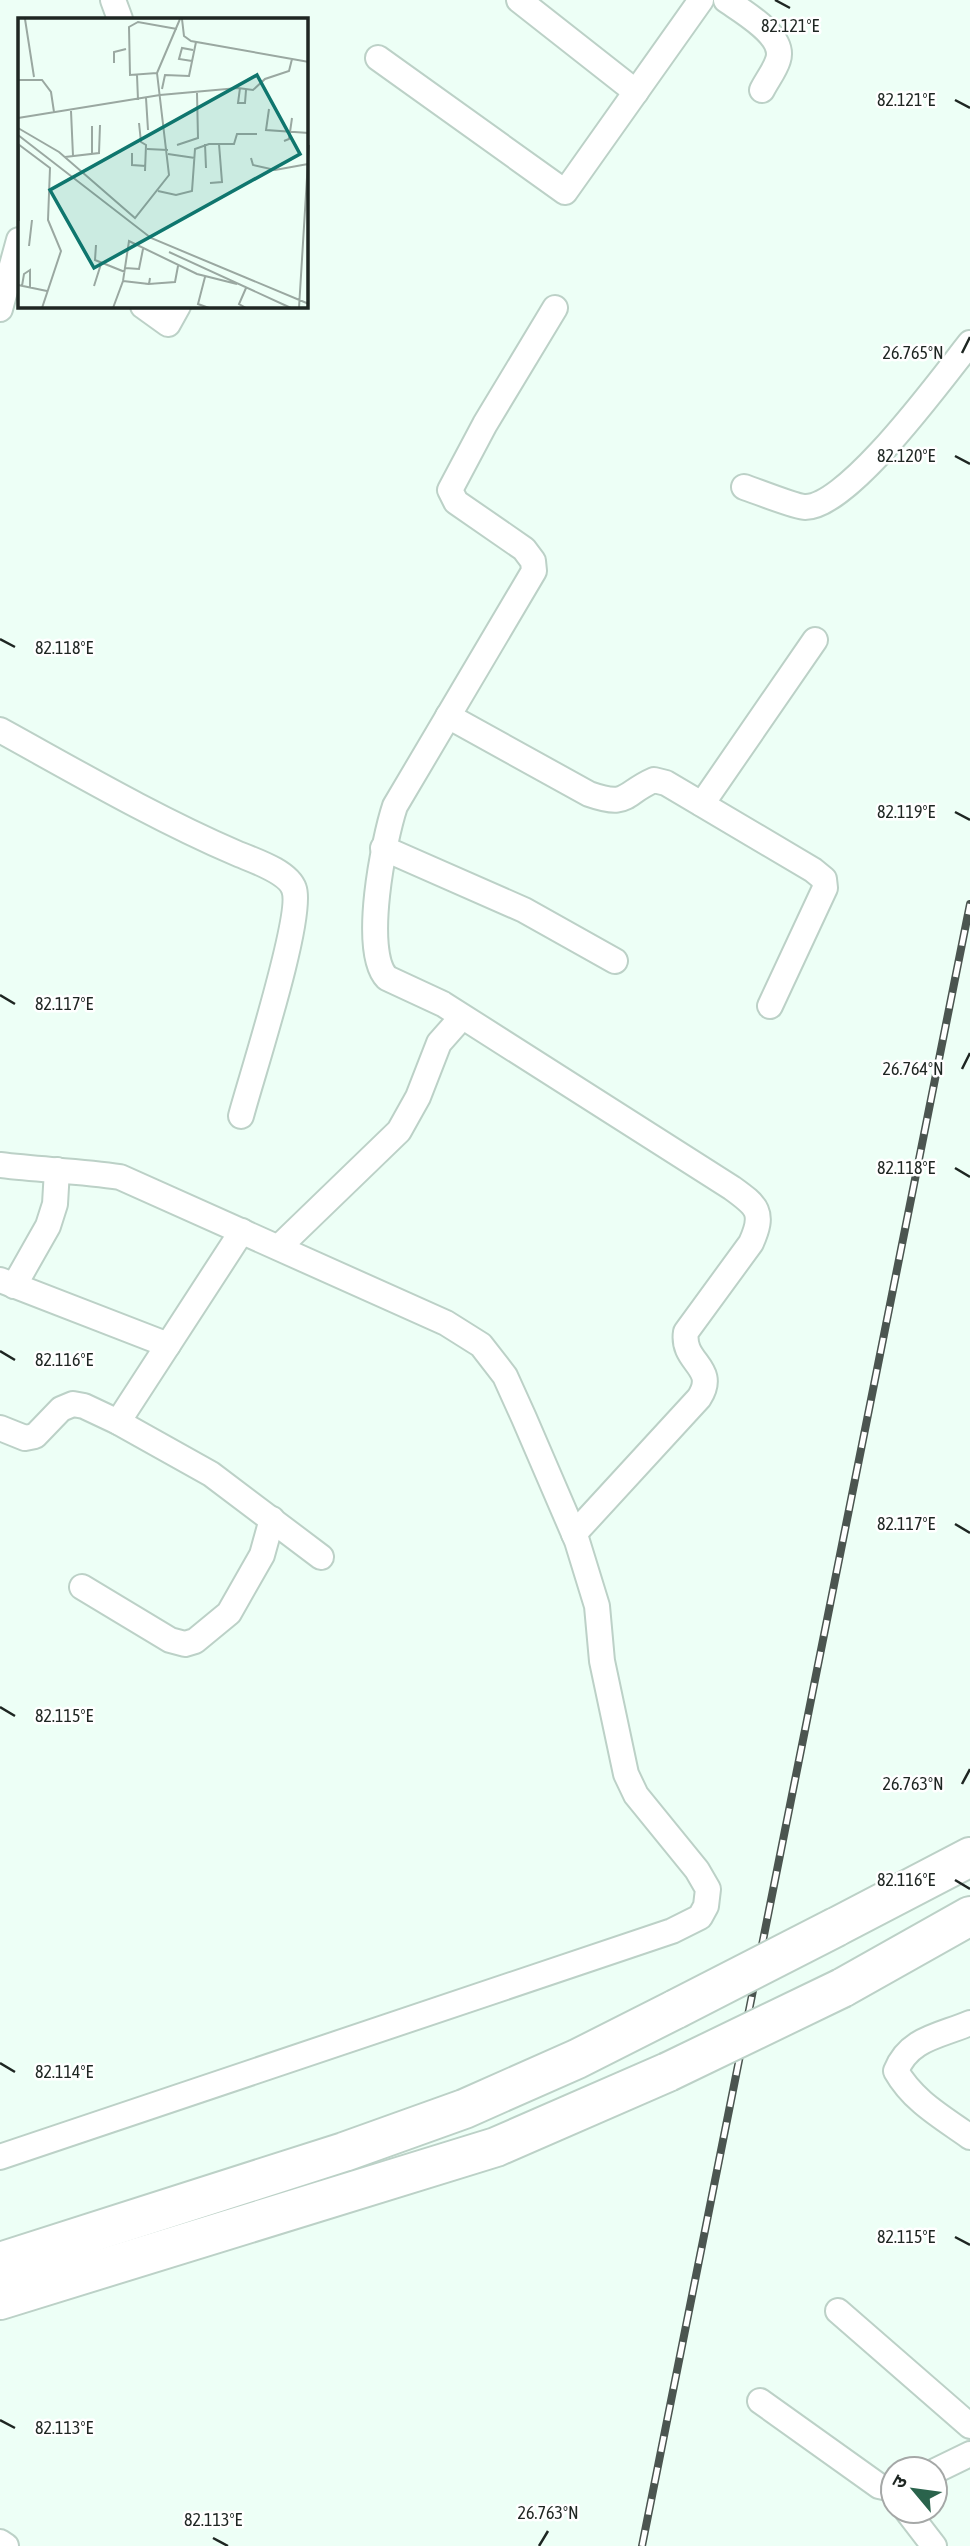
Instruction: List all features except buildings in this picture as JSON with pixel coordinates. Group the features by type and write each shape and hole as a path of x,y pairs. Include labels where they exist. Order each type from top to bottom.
{"highway":[{"path":"0,2262 344,2152 464,2109 577,2059 970,1857"},
{"path":"0,2301 496,2147 668,2072 842,1988 970,1916"}],"street":[{"path":"113,0 120,18"},
{"path":"519,0 636,92"},
{"path":"378,58 565,192 701,0"},
{"path":"726,0 769,32 779,46 779,59 762,90"},
{"path":"0,309 18,244"},
{"path":"146,308 168,324 177,308"},
{"path":"555,309 485,424 450,490 456,502 524,549 533,561 534,571 396,806 386,833 379,875 376,936 378,963 381,972 397,984 443,1004 732,1188 753,1203 759,1215 759,1226 751,1243 686,1332 688,1352 706,1376 707,1386 574,1534"},
{"path":"744,487 805,508 826,501 876,458 970,343"},
{"path":"702,804 815,640"},
{"path":"448,716 589,794 607,800 622,800 654,779 666,783 824,879 825,888 770,1006"},
{"path":"0,730 182,830 268,867 287,878 295,889 294,924 241,1116"},
{"path":"383,849 524,910 615,961"},
{"path":"279,1247 399,1131 418,1097 439,1043 462,1017"},
{"path":"0,1165 120,1177 446,1323 481,1345 505,1376 574,1534 597,1606 602,1661 626,1774 636,1795 697,1870 708,1889 706,1906 700,1917 660,1935 0,2157"},
{"path":"57,1170 55,1204 48,1226 7,1283 168,1345"},
{"path":"118,1422 242,1231"},
{"path":"0,1428 25,1438 35,1436 61,1409 73,1404 84,1406 211,1474 321,1557"},
{"path":"82,1587 170,1640 185,1644 195,1641 229,1614 262,1555 272,1519"},
{"path":"970,2023 916,2044 901,2057 896,2071 906,2088 920,2101 970,2137"},
{"path":"838,2311 970,2426"},
{"path":"760,2401 879,2486"},
{"path":"949,2465 970,2455"},
{"path":"918,2525 934,2546"},
{"path":"0,2542 6,2546"}],"railway":[{"path":"642,2546 970,904"}]}
